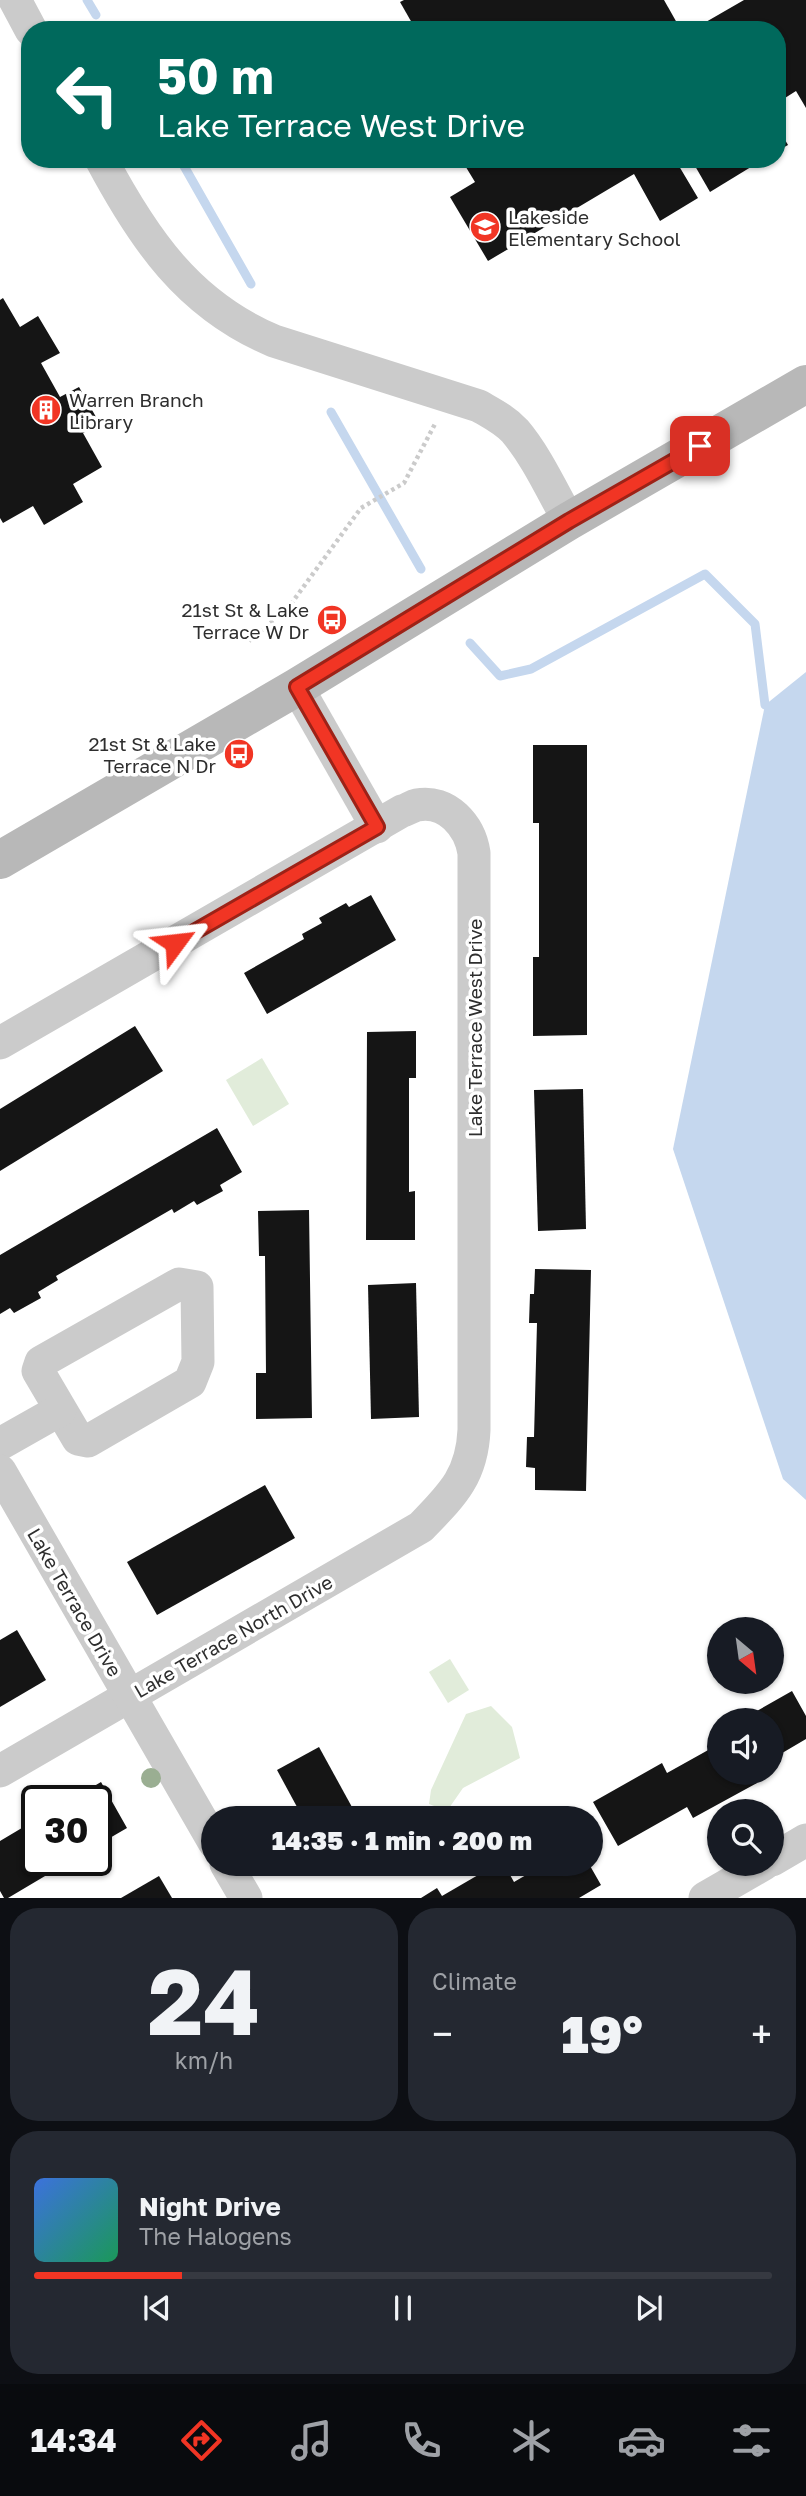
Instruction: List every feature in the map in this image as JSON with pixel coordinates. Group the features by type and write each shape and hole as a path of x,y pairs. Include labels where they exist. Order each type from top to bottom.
{"main road":[{"path":"0,860 297,687 569,521 806,384"}],"street":[{"path":"15,0 26,21"},
{"path":"106,168 148,240 177,274 204,298 247,330 274,341 479,406 499,418 514,430 527,447 569,521"},
{"path":"297,687 377,827"},
{"name":"Lake Terrace West Drive","path":"0,1043 416,805 432,805 454,815 471,837 474,853 473,1438 466,1472 456,1489"},
{"path":"179,1284 197,1287 198,1362 190,1382 88,1441 78,1439 60,1410 38,1371 41,1362 179,1284"},
{"path":"0,1444 60,1410"},
{"name":"Lake Terrace Drive","path":"0,1471 201,1819"},
{"name":"Lake Terrace North Drive","path":"0,1771 421,1527 439,1511 456,1489"},
{"path":"784,1853 806,1840"},
{"path":"233,1876 246,1898"},
{"path":"705,1898 743,1876"}],"path":[{"path":"249,641 288,608 361,508 404,483 450,397"}],"green space":[{"path":"262,1058 289,1104 253,1126 226,1080"},
{"path":"450,1659 469,1690 448,1703 429,1672"},
{"path":"491,1706 512,1727 520,1758 463,1788 450,1806 434,1806 429,1804 431,1790 466,1714"}],"water":[{"path":"806,672 806,1500 783,1479 673,1149 765,705"}],"building":[{"path":"664,0 676,21 411,21 400,2"},
{"path":"744,0 806,0 806,108 796,91 786,97 786,21 708,21"},
{"name":"Lakeside Elementary School","path":"466,168 680,168 698,198 660,221 634,174 488,261 450,197 475,182"},
{"path":"696,168 749,168 710,192"},
{"name":"Warren Branch Library","path":"3,298 20,327 38,316 60,353 41,363 60,397 79,387 100,424 83,433 102,467 73,484 83,502 44,525 33,506 3,523 0,518 0,300"},
{"path":"533,745 587,745 587,1035 533,1036 533,957 539,957 539,823 533,823"},
{"path":"371,895 396,940 267,1014 244,973 304,939 302,934 322,923 319,918 346,903 349,907"},
{"path":"135,1026 163,1071 0,1171 0,1109"},
{"path":"416,1031 416,1078 409,1078 409,1192 415,1191 415,1240 366,1240 367,1032"},
{"path":"583,1089 586,1229 538,1231 534,1090"},
{"path":"217,1128 242,1172 220,1185 223,1191 197,1205 194,1201 174,1213 172,1209 56,1276 58,1280 38,1292 41,1298 14,1313 10,1308 0,1314 0,1255"},
{"path":"309,1210 312,1418 256,1419 256,1373 266,1373 265,1256 259,1256 258,1211"},
{"path":"535,1269 591,1270 586,1491 535,1490 535,1468 526,1467 527,1437 534,1437 537,1323 529,1323 530,1294 534,1294"},
{"path":"416,1283 419,1417 371,1419 368,1285"},
{"path":"265,1485 295,1538 157,1615 127,1562"},
{"path":"17,1630 46,1680 0,1707 0,1640"},
{"path":"792,1691 806,1716 806,1739 784,1752 784,1708 762,1708"},
{"path":"319,1747 351,1806 296,1806 277,1770"},
{"path":"707,1751 707,1785 753,1785 728,1799 707,1799 707,1810 693,1818 687,1807 618,1846 603,1820 603,1806 595,1806 593,1802 662,1763 667,1773"},
{"path":"112,1801 127,1828 112,1837"},
{"path":"21,1829 21,1876 45,1876 8,1898 4,1898 0,1891 0,1841"},
{"path":"159,1876 172,1898 121,1898"},
{"path":"476,1876 511,1876 514,1882 524,1876 596,1876 601,1885 579,1898 421,1898 437,1888 442,1896"}],"waterway":[{"path":"87,0 96,15"},
{"path":"185,168 251,284"},
{"path":"331,412 421,569"},
{"path":"470,643 500,676 531,669 705,574 755,624 765,705"}],"place":[{"name":"Lakeside Elementary School","path":"485,227"},
{"name":"Warren Branch Library","path":"46,410"},
{"name":"21st St & Lake Terrace W Dr","path":"332,620"},
{"name":"21st St & Lake Terrace N Dr","path":"239,754"}],"route":[{"path":"175,943 377,827 297,687 569,521 700,446"}]}
